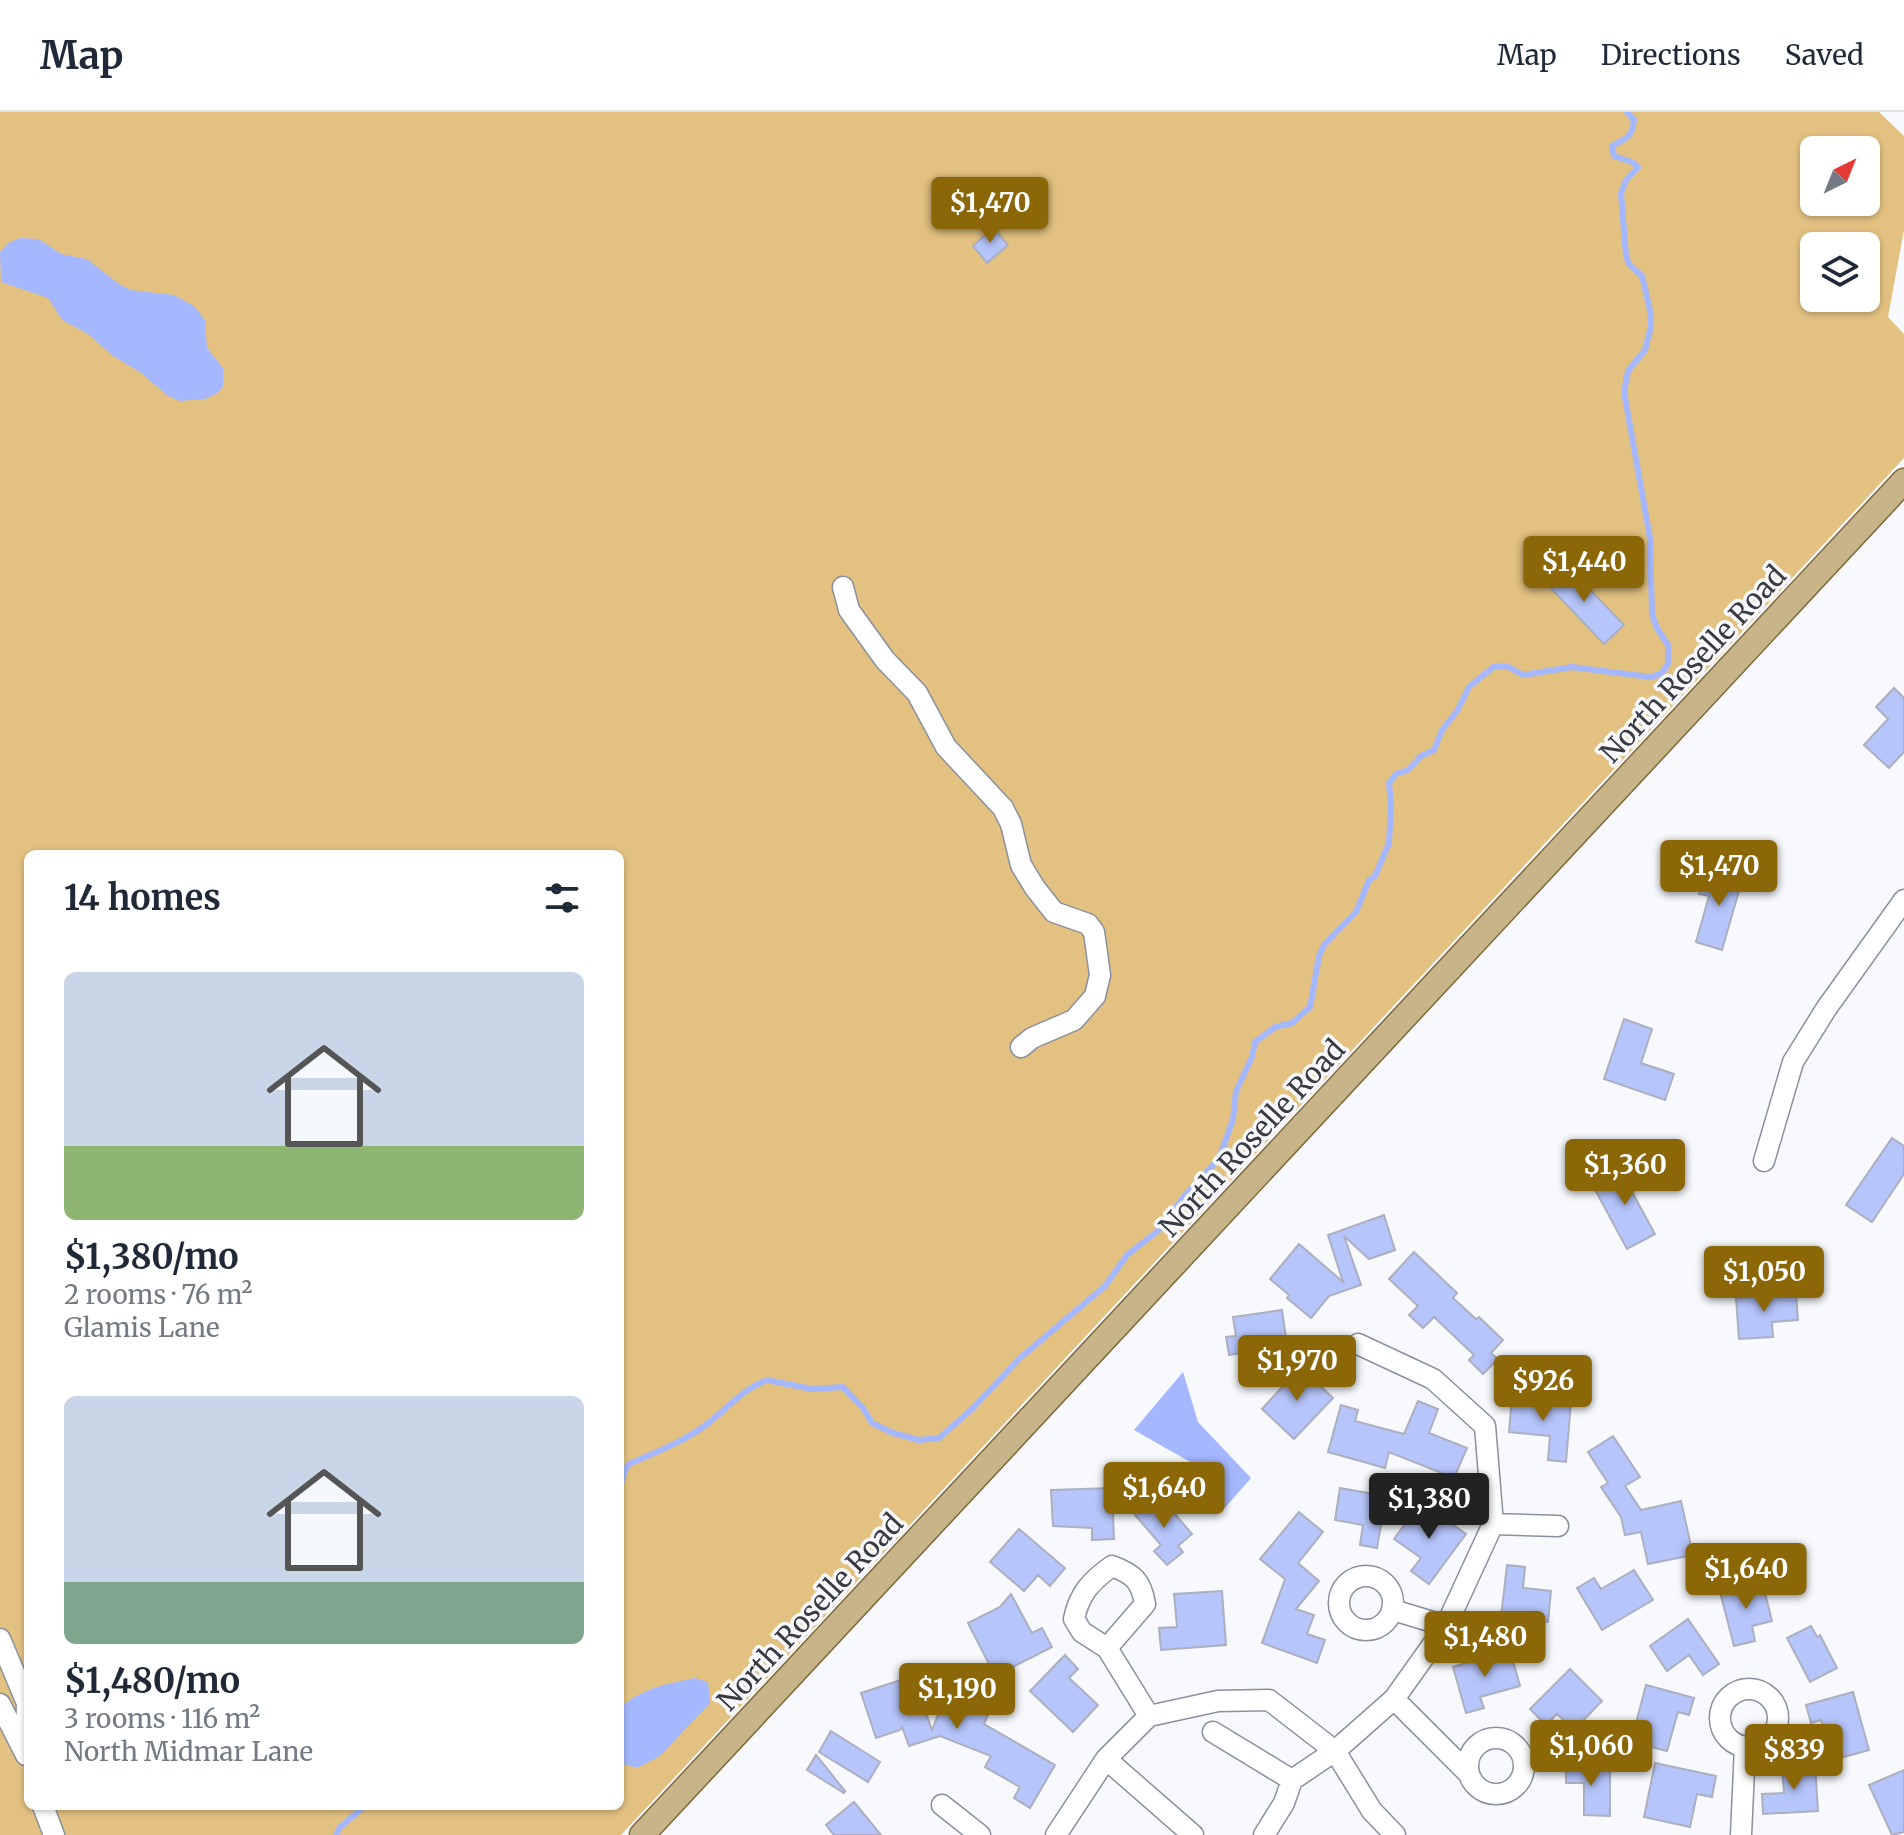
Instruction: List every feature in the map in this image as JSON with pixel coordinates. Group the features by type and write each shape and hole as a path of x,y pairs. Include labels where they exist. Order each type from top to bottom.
{"main road":[{"name":"North Roselle Road","path":"642,1835 1904,481"}],"street":[{"path":"843,587 853,615 885,660 917,693 946,747 1003,808 1011,824 1021,865 1035,888 1054,912 1088,924 1094,932 1100,975 1095,996 1074,1020 1032,1038 1021,1047"},
{"path":"1764,1161 1793,1062 1904,900"},
{"path":"1264,1835 1284,1803 1292,1780 1335,1751 1394,1699 1446,1626 1493,1524 1485,1426 1433,1379 1358,1344"},
{"path":"1493,1524 1558,1526"},
{"path":"1393,1610 1446,1626"},
{"path":"0,1639 7,1672 24,1698"},
{"path":"1107,1648 1149,1716"},
{"path":"1394,1699 1469,1774"},
{"path":"1056,1835 1106,1759 1149,1716 1218,1701 1269,1700 1335,1751 1372,1811 1395,1835"},
{"path":"0,1704 24,1752"},
{"path":"1213,1732 1292,1780"},
{"path":"1741,1835 1745,1747"},
{"path":"1106,1759 1193,1835"},
{"path":"942,1805 980,1835"},
{"path":"45,1810 54,1835"}],"shaded area":[{"path":"0,112 1879,112 1904,136 1904,230 1888,317 1904,334 1904,458 621,1835 0,1835"}],"water":[{"path":"20,238 39,239 61,254 87,259 131,290 174,295 194,306 205,320 207,348 223,368 223,386 218,393 205,399 180,401 168,396 88,334 62,320 48,298 1,282 0,252 8,243"},
{"path":"1183,1372 1198,1422 1251,1478 1224,1509 1220,1479 1134,1430"},
{"path":"695,1678 708,1682 710,1703 660,1756 637,1768 624,1764 624,1704 646,1691"}],"building":[{"path":"993,228 1008,245 987,263 973,246"},
{"path":"1564,563 1624,625 1604,644 1545,582"},
{"path":"1894,688 1904,698 1904,752 1889,768 1864,745 1888,719 1876,707"},
{"path":"1718,869 1743,877 1722,950 1696,942 1709,896 1699,894 1704,880 1714,883"},
{"path":"1624,1019 1652,1029 1641,1063 1674,1074 1665,1100 1604,1079"},
{"path":"1892,1138 1904,1146 1904,1174 1872,1222 1846,1205"},
{"path":"1631,1165 1641,1184 1631,1190 1655,1234 1627,1249 1593,1186"},
{"path":"1384,1215 1395,1250 1369,1259 1344,1236 1361,1285 1329,1296 1311,1318 1270,1279 1299,1244 1343,1282 1328,1235"},
{"path":"1414,1252 1457,1293 1453,1298 1503,1340 1491,1353 1498,1359 1483,1374 1469,1360 1474,1355 1434,1317 1423,1328 1409,1315 1418,1306 1389,1279"},
{"path":"1796,1294 1798,1320 1772,1322 1773,1337 1739,1339 1736,1298"},
{"path":"1282,1310 1287,1345 1302,1343 1305,1364 1242,1374 1240,1353 1229,1355 1226,1337 1236,1336 1233,1317"},
{"path":"1300,1367 1333,1398 1294,1439 1262,1409"},
{"path":"1512,1397 1571,1402 1566,1462 1548,1460 1550,1436 1509,1432"},
{"path":"1418,1401 1438,1409 1429,1433 1467,1448 1454,1478 1389,1452 1385,1468 1328,1452 1341,1405 1358,1410 1355,1421 1404,1434"},
{"path":"1613,1436 1640,1477 1625,1486 1641,1510 1681,1501 1693,1555 1648,1564 1641,1532 1625,1535 1621,1517 1601,1487 1608,1483 1588,1452"},
{"path":"1112,1488 1114,1539 1092,1540 1092,1528 1053,1526 1051,1490"},
{"path":"1340,1488 1386,1496 1377,1548 1360,1545 1363,1525 1335,1520"},
{"path":"1155,1497 1166,1510 1169,1507 1192,1534 1178,1546 1183,1552 1167,1565 1154,1551 1161,1545 1135,1515"},
{"path":"1421,1502 1466,1534 1429,1584 1411,1571 1421,1558 1394,1539"},
{"path":"1299,1512 1323,1532 1298,1563 1319,1581 1296,1609 1314,1615 1307,1634 1325,1640 1317,1663 1262,1643 1285,1579 1260,1559"},
{"path":"1019,1529 1065,1568 1050,1586 1038,1575 1024,1591 990,1562"},
{"path":"1507,1565 1525,1567 1523,1588 1551,1591 1548,1622 1501,1617"},
{"path":"1634,1570 1653,1600 1602,1630 1577,1588 1594,1578 1601,1589"},
{"path":"1762,1581 1772,1621 1752,1626 1755,1641 1734,1646 1720,1592"},
{"path":"1222,1591 1226,1645 1161,1650 1159,1628 1177,1627 1174,1594"},
{"path":"1011,1594 1032,1633 1042,1628 1052,1647 995,1676 968,1623 1000,1607"},
{"path":"1688,1619 1719,1664 1703,1675 1689,1655 1667,1671 1650,1646"},
{"path":"1811,1626 1817,1637 1820,1635 1837,1668 1810,1682 1787,1638"},
{"path":"1510,1650 1520,1686 1480,1697 1484,1708 1466,1713 1453,1667"},
{"path":"1065,1655 1078,1669 1069,1678 1098,1705 1073,1732 1030,1691"},
{"path":"1570,1669 1602,1701 1574,1730 1557,1714 1546,1725 1530,1709"},
{"path":"913,1676 932,1730 951,1682 994,1700 984,1724 1055,1765 1030,1808 1014,1798 1020,1787 985,1767 991,1756 940,1736 909,1746 902,1727 876,1738 861,1693"},
{"path":"1646,1685 1694,1698 1689,1715 1678,1712 1667,1751 1631,1742"},
{"path":"1853,1692 1869,1750 1833,1760 1821,1720 1811,1723 1806,1705"},
{"path":"831,1731 880,1762 868,1782 819,1752"},
{"path":"816,1755 845,1791 844,1793 807,1770"},
{"path":"1566,1762 1588,1762 1588,1771 1610,1771 1610,1816 1584,1815 1584,1783 1566,1783"},
{"path":"1655,1763 1716,1776 1712,1797 1697,1794 1690,1827 1644,1817"},
{"path":"1815,1764 1818,1811 1763,1814 1762,1794 1784,1793 1782,1767"},
{"path":"1904,1770 1904,1832 1892,1835 1869,1785"},
{"path":"854,1802 881,1835 834,1835 826,1825"}],"waterway":[{"path":"624,1473 629,1464 688,1436 742,1394 767,1380 812,1389 843,1387 863,1408 872,1423 919,1440 939,1438 972,1409 1020,1358 1105,1286 1127,1255 1159,1230 1185,1195 1219,1159 1233,1119 1236,1091 1252,1057 1255,1042 1275,1027 1292,1023 1310,1007 1319,956 1324,945 1356,912 1369,880 1375,876 1389,843 1389,783 1396,774 1408,770 1421,756 1434,750 1442,730 1457,711 1469,687 1493,667 1507,666 1523,675 1572,667 1650,677 1661,674 1668,664 1668,645 1652,614 1650,538 1624,392 1628,371 1645,350 1651,326 1642,276 1629,264 1626,256 1621,193 1626,180 1638,167 1614,156 1612,146 1632,131 1634,120 1627,112"},
{"path":"336,1835 340,1827 360,1810"}]}
